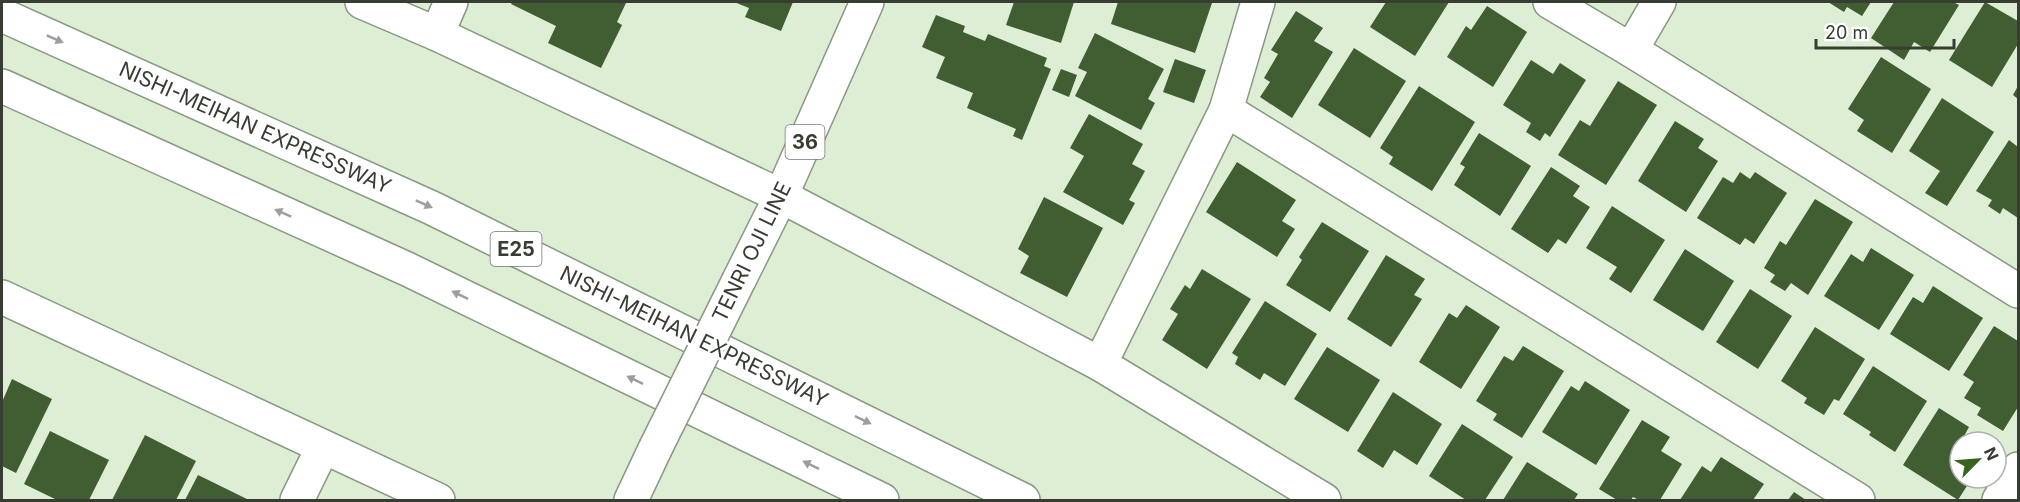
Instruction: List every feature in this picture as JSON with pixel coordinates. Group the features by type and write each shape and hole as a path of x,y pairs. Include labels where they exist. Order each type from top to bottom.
{"main road":[{"path":"363,2 437,34 781,196 1100,364 1324,501"},
{"path":"437,34 451,2"},
{"name":"TENRI OJI LINE","path":"631,501 781,196 867,2"},
{"path":"1100,364 1226,110 1258,2"},
{"path":"1550,2 2019,291"},
{"path":"1631,50 1659,2"},
{"name":"NISHI-MEIHAN EXPRESSWAY","path":"2,15 432,208 1023,501"},
{"path":"2,86 407,269 882,501"},
{"path":"1226,110 1858,501"},
{"path":"2,297 438,501"},
{"path":"297,501 323,447"},
{"path":"1999,501 2019,469"}],"building":[{"path":"512,2 626,3 617,22 622,25 601,68 548,43 556,26 511,4"},
{"path":"734,2 793,2 781,31 745,17 749,8"},
{"path":"1014,2 1074,2 1061,43 1006,25"},
{"path":"1118,2 1212,3 1195,53 1111,24"},
{"path":"1386,2 1449,2 1415,56 1370,27"},
{"path":"1828,2 1871,2 1862,16 1847,7 1844,12"},
{"path":"1894,2 1953,2 1959,5 1930,52 1914,42 1904,60 1871,38"},
{"path":"1985,2 2018,21 2018,44 1992,87 1949,60"},
{"path":"1487,6 1527,32 1493,87 1447,57 1466,26 1471,30"},
{"path":"1296,11 1323,28 1314,41 1333,52 1292,118 1260,97 1270,82 1264,78 1278,54 1271,50"},
{"path":"936,15 965,26 963,32 985,41 988,34 1047,58 1044,66 1051,69 1022,140 1013,136 1016,129 967,108 973,93 936,78 945,57 922,47"},
{"path":"1095,33 1164,69 1148,99 1155,103 1141,130 1075,96 1087,72 1078,68"},
{"path":"1354,48 1406,81 1370,138 1318,105"},
{"path":"1881,57 1931,89 1892,153 1857,131 1864,120 1848,109"},
{"path":"1175,59 1206,70 1194,103 1163,92"},
{"path":"1531,60 1553,74 1560,63 1586,80 1550,137 1545,133 1540,141 1526,132 1531,123 1503,105"},
{"path":"1061,69 1077,75 1069,97 1052,90"},
{"path":"1618,81 1657,105 1606,185 1558,155 1580,120 1590,126"},
{"path":"1419,86 1475,122 1432,191 1389,164 1393,157 1380,148"},
{"path":"2018,86 2018,99 2013,95"},
{"path":"1942,98 1994,132 1947,206 1925,193 1940,171 1909,151"},
{"path":"1089,114 1143,144 1132,164 1145,171 1129,200 1135,203 1123,225 1063,192 1084,156 1070,148"},
{"path":"1675,121 1704,139 1698,148 1718,161 1686,212 1638,181"},
{"path":"1479,133 1531,166 1500,216 1454,185 1465,167 1460,164"},
{"path":"2009,140 2018,147 2018,218 2003,208 2000,214 1988,206 1992,200 1976,191"},
{"path":"1237,162 1296,200 1282,221 1295,229 1277,257 1206,212"},
{"path":"1551,167 1580,186 1573,196 1590,207 1566,244 1558,239 1548,253 1511,229"},
{"path":"1740,172 1750,179 1755,172 1787,193 1754,244 1745,238 1740,245 1697,218 1723,177 1733,183"},
{"path":"1044,197 1103,228 1067,297 1020,273 1029,256 1018,249"},
{"path":"1815,199 1853,222 1808,295 1791,283 1785,291 1770,282 1775,275 1764,268 1780,241 1786,245"},
{"path":"1612,206 1665,240 1631,293 1609,279 1617,267 1586,248"},
{"path":"1322,222 1369,251 1330,312 1286,285 1302,260 1299,257"},
{"path":"1871,248 1914,275 1879,330 1824,296 1851,254 1863,262"},
{"path":"1685,249 1734,281 1703,331 1653,300"},
{"path":"1386,255 1425,279 1414,295 1422,299 1391,347 1347,319"},
{"path":"1202,269 1251,299 1207,369 1162,340 1178,314 1170,309 1185,285 1190,289"},
{"path":"1933,286 1983,318 1949,371 1890,334 1913,297 1923,303"},
{"path":"1750,289 1792,316 1758,369 1716,342"},
{"path":"1265,301 1317,334 1285,386 1264,373 1260,380 1235,364 1238,357 1232,353"},
{"path":"1466,305 1500,327 1461,389 1419,362 1449,313 1457,318"},
{"path":"1994,326 2018,341 2018,407 2004,430 1977,415 1981,408 1964,398 1974,382 1963,375"},
{"path":"1815,327 1865,359 1839,401 1834,399 1824,415 1804,403 1807,398 1781,381"},
{"path":"1523,346 1564,371 1522,438 1493,420 1497,414 1476,401 1504,356 1513,361"},
{"path":"1327,347 1380,380 1348,432 1294,399"},
{"path":"1873,366 1927,401 1895,452 1869,435 1871,432 1843,414"},
{"path":"12,379 52,399 16,473 2,466 2,402"},
{"path":"1585,381 1630,410 1596,465 1542,432 1571,386 1579,391"},
{"path":"1393,392 1442,424 1417,465 1394,450 1383,468 1357,451"},
{"path":"1939,408 1969,427 1967,430 1948,430 1948,490 1964,490 1958,500 1903,465"},
{"path":"1642,420 1670,437 1661,451 1682,464 1660,500 1639,500 1633,497 1631,500 1617,500 1599,489"},
{"path":"1462,424 1513,457 1485,500 1466,500 1429,476"},
{"path":"50,431 109,460 89,500 57,500 24,484"},
{"path":"145,435 196,461 176,500 112,500"},
{"path":"1721,457 1764,484 1753,500 1680,500 1702,466 1711,472"},
{"path":"1527,462 1578,494 1574,500 1503,500"},
{"path":"198,475 249,500 185,500"},
{"path":"1794,492 1806,500 1788,500"}]}
